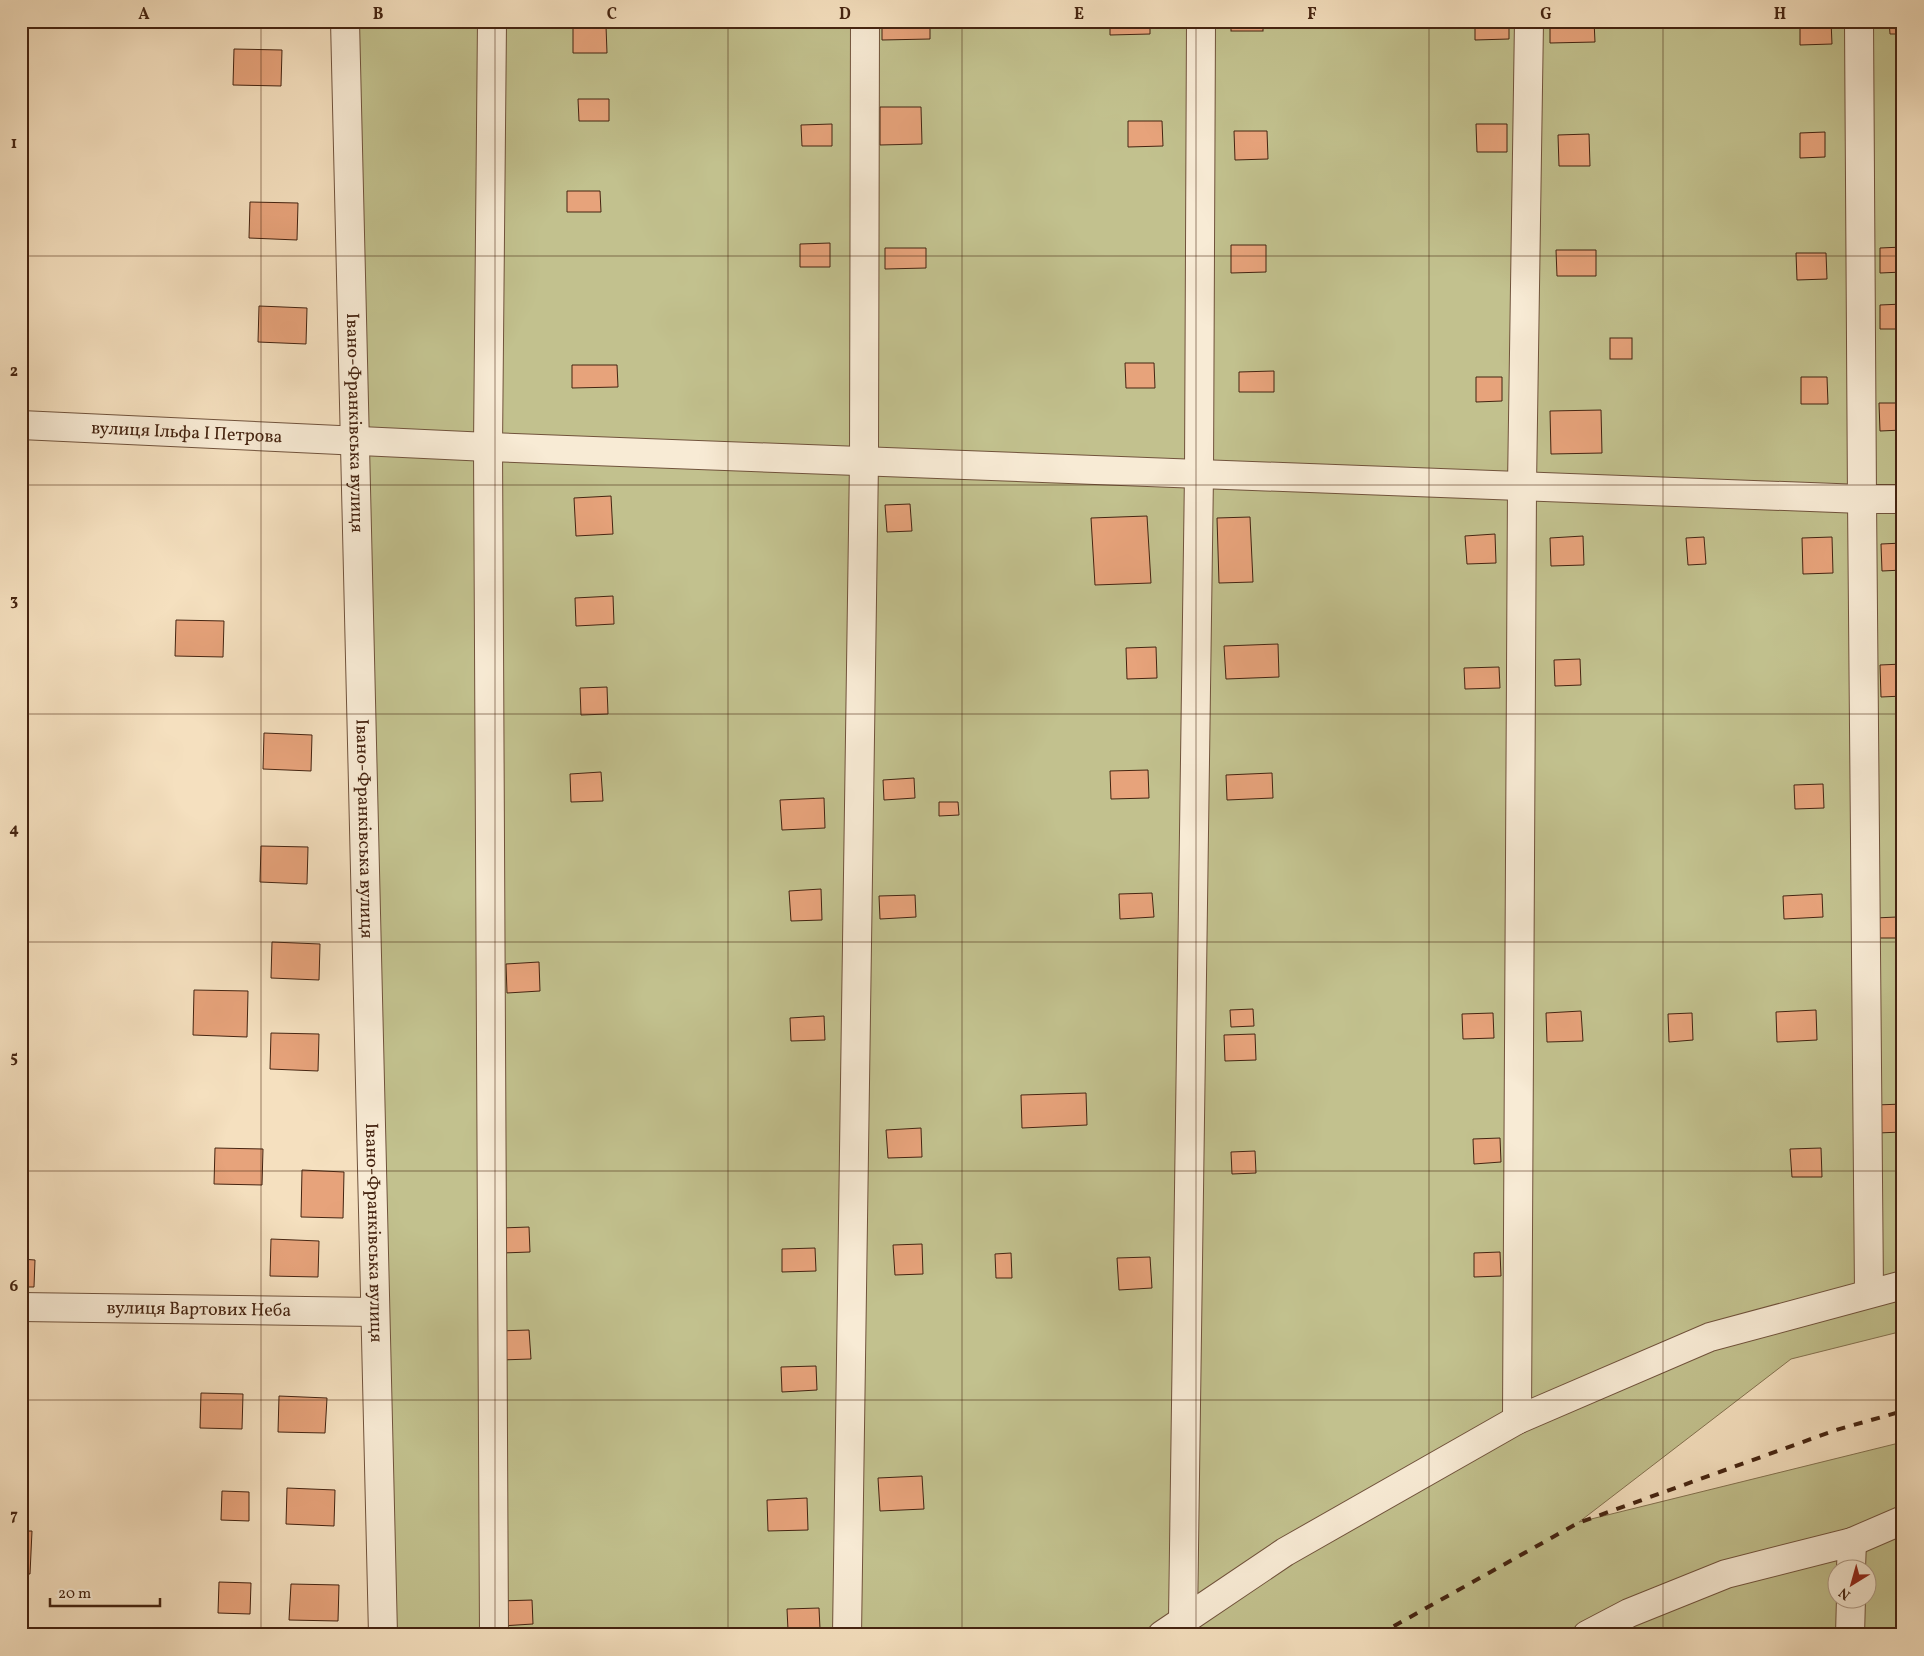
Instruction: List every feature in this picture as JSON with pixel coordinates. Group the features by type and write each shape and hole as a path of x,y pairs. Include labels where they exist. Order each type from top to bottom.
{"street":[{"name":"Івано-Франківська вулиця","path":"345,21 383,1635"},
{"path":"492,21 488,447 494,1635"},
{"path":"847,1635 864,461 865,21"},
{"path":"1172,1628 1199,474 1201,21"},
{"path":"1517,1420 1522,486 1529,21"},
{"path":"1860,21 1869,1293"},
{"name":"вулиця Ільфа І Петрова","path":"21,425 488,447 1862,499 1903,499"},
{"path":"1172,1628 1285,1552 1517,1420 1710,1337 1903,1285"},
{"name":"вулиця Вартових Неба","path":"21,1306 375,1312"},
{"path":"1587,1635 1628,1613 1726,1574 1852,1542 1903,1520"},
{"path":"1851,1558 1852,1542"},
{"path":"1850,1635 1851,1608"}],"shaded area":[{"path":"345,21 1903,21 1903,1331 1791,1359 1579,1522 1903,1442 1903,1635 383,1635"}],"building":[{"path":"806,21 835,21 835,23 806,23"},
{"path":"882,21 930,21 930,39 882,40"},
{"path":"1110,21 1150,21 1150,34 1110,35"},
{"path":"1231,21 1263,21 1263,31 1231,31"},
{"path":"1475,21 1509,21 1509,39 1475,40"},
{"path":"1550,21 1594,21 1595,42 1550,43"},
{"path":"1800,21 1831,21 1832,44 1800,45"},
{"path":"1889,21 1903,21 1903,34 1890,34"},
{"path":"606,26 607,53 573,53 573,27"},
{"path":"234,49 282,50 281,86 233,85"},
{"path":"578,99 609,99 609,121 579,121"},
{"path":"880,107 921,107 922,144 880,145"},
{"path":"1128,121 1162,121 1163,146 1128,147"},
{"path":"832,124 832,146 802,146 801,125"},
{"path":"1476,124 1507,124 1507,152 1477,152"},
{"path":"1234,131 1267,131 1268,159 1235,160"},
{"path":"1825,132 1825,157 1800,158 1800,133"},
{"path":"1589,134 1590,166 1559,166 1558,135"},
{"path":"567,191 600,191 601,212 567,212"},
{"path":"250,202 298,203 297,240 249,238"},
{"path":"830,243 830,267 800,267 800,244"},
{"path":"1231,245 1266,245 1266,272 1231,273"},
{"path":"1903,247 1903,272 1880,273 1880,248"},
{"path":"885,248 926,248 926,268 885,269"},
{"path":"1556,250 1596,250 1596,276 1557,276"},
{"path":"1796,253 1826,253 1827,279 1797,280"},
{"path":"1903,304 1903,329 1880,329 1880,305"},
{"path":"259,306 307,308 306,344 258,342"},
{"path":"1610,338 1632,338 1632,359 1610,359"},
{"path":"1125,363 1154,363 1155,388 1126,388"},
{"path":"572,365 617,365 618,387 572,388"},
{"path":"1274,371 1274,392 1239,392 1239,372"},
{"path":"1476,377 1502,377 1502,401 1476,402"},
{"path":"1801,377 1827,377 1828,404 1801,404"},
{"path":"1879,403 1903,403 1903,430 1880,431"},
{"path":"1601,410 1602,453 1551,454 1550,411"},
{"path":"611,496 613,534 576,536 574,498"},
{"path":"910,504 912,531 887,532 885,505"},
{"path":"1147,516 1151,583 1095,585 1091,518"},
{"path":"1250,517 1253,582 1219,583 1217,518"},
{"path":"1495,534 1496,563 1467,564 1465,536"},
{"path":"1583,536 1584,565 1551,566 1550,538"},
{"path":"1704,537 1706,564 1688,565 1686,538"},
{"path":"1832,537 1833,573 1803,574 1802,538"},
{"path":"1903,543 1903,570 1882,571 1881,544"},
{"path":"613,596 614,624 576,626 575,598"},
{"path":"176,620 224,621 223,657 175,656"},
{"path":"1278,644 1279,677 1226,679 1224,646"},
{"path":"1156,647 1157,678 1127,679 1126,648"},
{"path":"1580,659 1581,685 1555,686 1554,660"},
{"path":"1903,664 1903,696 1881,697 1880,665"},
{"path":"1499,667 1500,688 1465,689 1464,668"},
{"path":"607,687 608,714 581,715 580,688"},
{"path":"264,733 312,735 311,771 263,769"},
{"path":"1148,770 1149,798 1111,799 1110,771"},
{"path":"601,772 603,801 571,802 570,774"},
{"path":"1272,773 1273,798 1227,800 1226,775"},
{"path":"914,778 915,798 884,800 883,780"},
{"path":"1823,784 1824,808 1795,809 1794,785"},
{"path":"824,798 825,828 782,830 780,800"},
{"path":"939,802 958,802 959,815 939,816"},
{"path":"261,846 308,847 307,884 260,882"},
{"path":"821,889 822,920 791,921 789,891"},
{"path":"1152,893 1154,917 1120,919 1119,894"},
{"path":"1822,894 1823,917 1784,919 1783,896"},
{"path":"915,895 916,917 880,919 879,896"},
{"path":"1897,917 1898,938 1877,938 1875,918"},
{"path":"272,942 320,944 319,980 271,978"},
{"path":"539,962 540,991 507,993 506,964"},
{"path":"194,990 248,991 247,1037 193,1035"},
{"path":"1253,1009 1254,1026 1231,1027 1230,1010"},
{"path":"1816,1010 1817,1040 1777,1042 1776,1012"},
{"path":"1581,1011 1583,1041 1547,1042 1546,1013"},
{"path":"1493,1013 1494,1038 1463,1039 1462,1014"},
{"path":"1692,1013 1693,1040 1669,1042 1668,1014"},
{"path":"824,1016 825,1040 791,1041 790,1018"},
{"path":"271,1033 319,1034 318,1071 270,1069"},
{"path":"1255,1034 1256,1060 1225,1061 1224,1035"},
{"path":"1086,1093 1087,1125 1022,1128 1021,1095"},
{"path":"1903,1104 1903,1132 1877,1133 1876,1105"},
{"path":"921,1128 922,1157 888,1158 886,1130"},
{"path":"1500,1138 1501,1162 1474,1164 1473,1139"},
{"path":"215,1148 263,1149 262,1185 214,1184"},
{"path":"1821,1148 1822,1177 1792,1177 1790,1149"},
{"path":"1255,1151 1256,1173 1232,1174 1231,1152"},
{"path":"302,1170 344,1172 343,1218 301,1217"},
{"path":"529,1227 530,1252 502,1253 501,1228"},
{"path":"271,1239 319,1241 318,1277 270,1276"},
{"path":"922,1244 923,1274 895,1275 893,1245"},
{"path":"815,1248 816,1271 782,1272 782,1249"},
{"path":"1500,1252 1501,1276 1474,1277 1474,1253"},
{"path":"1011,1253 1012,1278 996,1278 995,1254"},
{"path":"1150,1257 1152,1288 1119,1290 1117,1258"},
{"path":"21,1259 35,1260 34,1287 21,1287"},
{"path":"529,1330 531,1359 500,1360 498,1331"},
{"path":"816,1366 817,1390 782,1392 781,1367"},
{"path":"201,1393 243,1394 242,1429 200,1428"},
{"path":"279,1396 327,1398 325,1433 278,1432"},
{"path":"922,1476 924,1509 880,1511 878,1478"},
{"path":"287,1488 335,1490 334,1526 286,1524"},
{"path":"222,1491 249,1492 249,1521 221,1520"},
{"path":"807,1498 808,1530 768,1531 767,1500"},
{"path":"21,1531 32,1531 30,1574 21,1574"},
{"path":"219,1582 251,1583 250,1614 218,1613"},
{"path":"291,1584 339,1585 338,1621 289,1620"},
{"path":"532,1600 533,1624 501,1626 500,1601"},
{"path":"819,1608 820,1629 788,1630 787,1609"}],"railway":[{"path":"1378,1635 1578,1523 1836,1430 1903,1411"}]}
